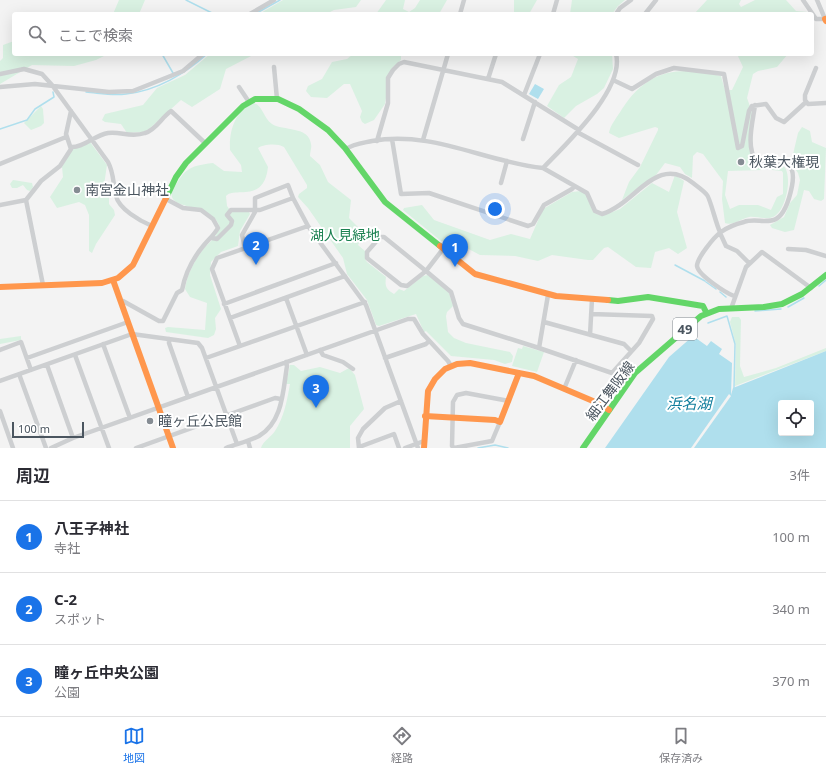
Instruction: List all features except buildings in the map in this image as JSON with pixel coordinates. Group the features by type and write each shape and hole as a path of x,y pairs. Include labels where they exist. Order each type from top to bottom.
{"street":[{"path":"253,12 274,0"},
{"path":"461,12 464,0"},
{"path":"554,12 557,0"},
{"path":"618,12 631,0"},
{"path":"647,12 656,0"},
{"path":"803,0 811,12"},
{"path":"814,16 816,19 825,20 817,0"},
{"path":"0,87 35,84 109,92 133,91 179,73 200,56"},
{"path":"423,140 447,56"},
{"path":"488,79 495,56"},
{"path":"524,95 539,56"},
{"path":"543,168 589,118 614,80 617,70 616,56"},
{"path":"377,140 388,103 387,83 393,70 398,64 404,62 502,82 578,131 638,165"},
{"path":"274,67 277,99"},
{"path":"614,80 632,89 656,74 674,68 724,74 738,148 742,146 750,108 755,105 766,104 777,119 784,122 806,102"},
{"path":"806,102 805,95 816,68"},
{"path":"0,74 30,69 42,74 52,85 110,167 119,203 152,226"},
{"path":"239,87 249,102"},
{"path":"0,287 102,283 113,280 126,272 132,265 182,167 249,102 264,98 277,99 312,117 334,136 346,149 381,197 475,274 548,295 618,300 637,297 654,297 703,306 706,312"},
{"path":"523,139 535,102"},
{"path":"806,102 811,104 826,103"},
{"path":"734,296 701,274 697,268 698,261 720,233 749,220 770,221 778,218 783,211 790,191 792,173 788,166 780,162 760,164 754,158 751,140 755,105"},
{"path":"71,111 66,137 71,147"},
{"path":"71,147 79,146 91,139 112,132 123,135 143,134 150,130 171,111 205,144"},
{"path":"0,164 66,137"},
{"path":"392,139 401,194 429,193 486,213 531,226 544,205 574,187"},
{"path":"346,149 355,145 377,140 423,140 441,143 507,161 543,168 574,187 588,193 595,211 602,214 619,207 659,176 668,173 678,174 686,178 708,196 714,218 726,246 737,251 749,263"},
{"path":"0,205 26,200 41,181 60,166 71,147"},
{"path":"502,183 507,161"},
{"path":"245,248 242,235 255,210 254,201 257,196 288,185 293,198 308,226 365,302 417,446"},
{"path":"212,238 217,239 231,225 232,221 227,215 229,211 260,210 293,198"},
{"path":"121,302 123,301 163,322 177,293 182,290 185,275 204,244 212,238 218,228 213,219 199,210 182,208 166,199"},
{"path":"26,200 43,285"},
{"path":"240,346 212,269 217,258 308,226"},
{"path":"443,249 426,271 404,287 369,260 367,252 380,237 384,237 426,271 451,292 458,318 463,324 612,373 639,343 653,319 652,316 591,314"},
{"path":"788,249 803,250 826,256"},
{"path":"732,306 734,296 749,263 760,253 764,252 811,288"},
{"path":"224,304 336,263"},
{"name":"細江舞阪線","path":"583,448 630,379 640,368 706,312 732,306 766,307 780,305 793,300 811,288 826,274"},
{"path":"230,318 346,276"},
{"path":"113,280 173,448"},
{"path":"539,348 548,295"},
{"path":"286,298 306,355"},
{"path":"590,335 592,299"},
{"path":"206,358 365,302"},
{"path":"51,448 73,438 411,318 416,322 421,332 451,366"},
{"path":"27,358 128,322"},
{"path":"544,322 624,344 632,351"},
{"path":"0,381 132,334 198,343 206,358 237,444"},
{"path":"169,339 169,343 188,397"},
{"path":"386,358 426,344 429,341"},
{"path":"0,350 21,342 31,370"},
{"path":"103,344 130,418"},
{"path":"320,350 323,355 343,362 353,369"},
{"path":"75,355 109,448"},
{"path":"564,388 576,360"},
{"path":"226,448 264,432 273,424 278,413 281,399 287,366 286,362"},
{"path":"47,364 73,438"},
{"path":"405,448 424,445 427,395 430,386 439,375 451,366 470,364 534,376 600,404 609,410"},
{"path":"509,401 459,393 453,399 452,446 454,448 492,441 509,401 519,373"},
{"path":"19,374 46,448"},
{"path":"136,448 275,398 281,399"},
{"path":"399,448 394,434 359,447 359,435 363,429 385,408 401,402"},
{"path":"0,411 13,448"},
{"path":"425,416 495,420 500,422"},
{"path":"248,440 250,448"}],"green space":[{"path":"119,0 145,0 140,12 114,12"},
{"path":"283,0 361,0 356,7 334,10 330,12 262,12"},
{"path":"386,0 405,0 403,9 409,12 377,12"},
{"path":"420,0 447,0 440,12 409,12 415,8"},
{"path":"514,0 537,0 530,12 514,12"},
{"path":"572,0 625,0 614,12 570,12"},
{"path":"707,0 741,0 739,4 741,7 755,0 786,0 796,11 808,12 696,12"},
{"path":"12,42 12,56 104,56 96,60 74,66 32,65 0,84 0,61 3,58 3,45"},
{"path":"208,56 251,56 226,69 220,89 192,107 181,100 149,129 143,132 127,133 121,124 105,122 102,120 105,114 143,105 157,88 185,75"},
{"path":"351,56 401,56 401,60 391,69 385,104 374,120 365,124 362,122 360,117 362,111 350,84 344,84 327,98 311,97 306,91 308,86 322,79 332,62 347,59"},
{"path":"573,56 612,56 613,69 604,88 597,94 576,106 564,118 547,106 559,85 571,77 578,59"},
{"path":"738,56 786,56 777,67 758,71 753,74 747,98 752,112 753,158 756,165 763,170 728,171 725,195 730,209 739,205 758,205 771,210 777,197 783,194 783,173 782,171 772,170 770,167 779,164 784,167 787,174 788,183 784,204 779,212 770,218 749,217 734,223 725,223 722,199 723,181 703,154 697,152 693,156 692,178 685,174 680,167 665,163 656,175 622,200 629,182 640,167 658,130 658,128 655,127 619,138 609,133 614,121 632,96 642,86 653,79 677,71 691,71 721,76 725,90 732,90 743,67"},
{"name":"湖人見緑地","path":"254,103 272,124 301,132 306,134 309,138 311,145 310,156 320,165 328,182 351,200 349,218 364,233 358,245 365,251 365,259 367,262 386,277 387,289 394,294 399,289 404,291 423,276 428,275 449,293 453,306 447,312 446,316 448,332 454,338 466,343 510,352 513,356 512,362 505,364 494,360 451,356 426,331 424,332 416,314 379,326 376,325 367,300 347,274 343,258 308,208 298,197 299,194 307,188 307,185 284,147 271,144 258,148 268,167 261,186 249,192 230,193 226,196 227,206 230,210 249,212 250,214 240,231 238,246 221,252 211,262 210,275 221,309 215,318 216,329 214,335 208,338 166,332 165,328 168,327 205,330 207,303 190,297 185,289 195,260 220,228 216,220 209,214 176,202 172,198 172,192 183,174 187,170 197,166 213,163 224,171 242,172 241,165 230,150 232,128 234,122 242,111 247,106"},
{"path":"41,106 43,109 44,123 41,126 31,130 24,123"},
{"path":"802,127 810,131 812,142 826,148 824,199 821,201 814,199 809,191 804,190 794,230 785,232 772,228 770,225 784,217 790,203 797,195 800,180 798,173 791,163 798,133"},
{"path":"90,142 107,165 104,185 109,188 109,204 114,210 115,215 96,244 92,253 89,251 89,215 85,205 79,202 57,208 50,197 63,177 62,167 72,149"},
{"path":"675,175 684,181 677,212 687,248 678,254 669,248 655,252 651,268 636,267 608,247 604,248 593,260 552,255 538,261 515,256 480,255 459,244 441,241 403,210 404,208 422,205 434,220 490,240 511,234 530,239 543,209 572,192 581,191 586,194 593,212 602,216 620,209 652,183 669,192"},
{"path":"13,180 32,183 33,187 30,191 23,185 17,188 12,188 10,184"},
{"path":"732,317 739,317 741,320 740,366 744,377 776,368 826,348 826,351 735,386 736,345 730,322"},
{"path":"21,336 21,340 0,344 0,339"},
{"path":"523,346 544,352 537,372 512,366 518,348 522,349"},
{"path":"290,365 294,365 301,371 320,367 340,373 349,368 355,375 364,409 350,426 350,448 261,448 263,443 275,431 283,414 290,384 286,384"}],"water":[{"path":"535,84 544,89 538,99 529,94"},
{"name":"浜名湖","path":"693,336 707,346 711,341 722,349 719,354 732,363 731,395 733,388 826,351 826,448 605,448 669,357"}],"pier":[{"path":"729,394 731,396 694,448 691,448"}],"waterway":[{"path":"186,0 210,12"},
{"path":"259,12 280,0"},
{"path":"163,56 173,73"},
{"path":"86,92 121,95 148,89 180,75 204,56"},
{"path":"0,129 27,120 35,109 54,97 53,92"},
{"path":"675,265 705,281"},
{"path":"819,286 826,280"},
{"path":"706,282 716,289"},
{"path":"720,292 726,297"},
{"path":"788,307 804,298"},
{"path":"755,311 781,309"},
{"path":"708,323 727,316 735,344 734,388"},
{"path":"478,448 495,445 508,448"}],"traffic: fast":[{"path":"166,198 176,177 186,163 243,106 255,99 278,99 299,109 328,130 345,148 385,202 440,246"},
{"path":"583,448 635,373 701,316 719,309 764,307 782,304 802,294 826,275"},
{"path":"608,300 618,301 648,297 703,306 706,312"}],"traffic: slow":[{"path":"0,287 102,283 118,278 133,265 166,198"},
{"path":"440,246 475,274 556,296 608,300"},
{"path":"113,280 173,448"},
{"path":"424,448 428,391 435,379 445,369 457,364 470,363 534,376 600,404 609,410"},
{"path":"425,416 495,420 500,422 519,373"}],"place":[{"name":"秋葉大権現","path":"741,162"},
{"name":"南宮金山神社","path":"77,190"},
{"name":"C-2","path":"256,265"},
{"name":"八王子神社","path":"455,267"},
{"name":"瞳ヶ丘中央公園","path":"316,408"},
{"name":"瞳ヶ丘公民館","path":"150,421"}]}
